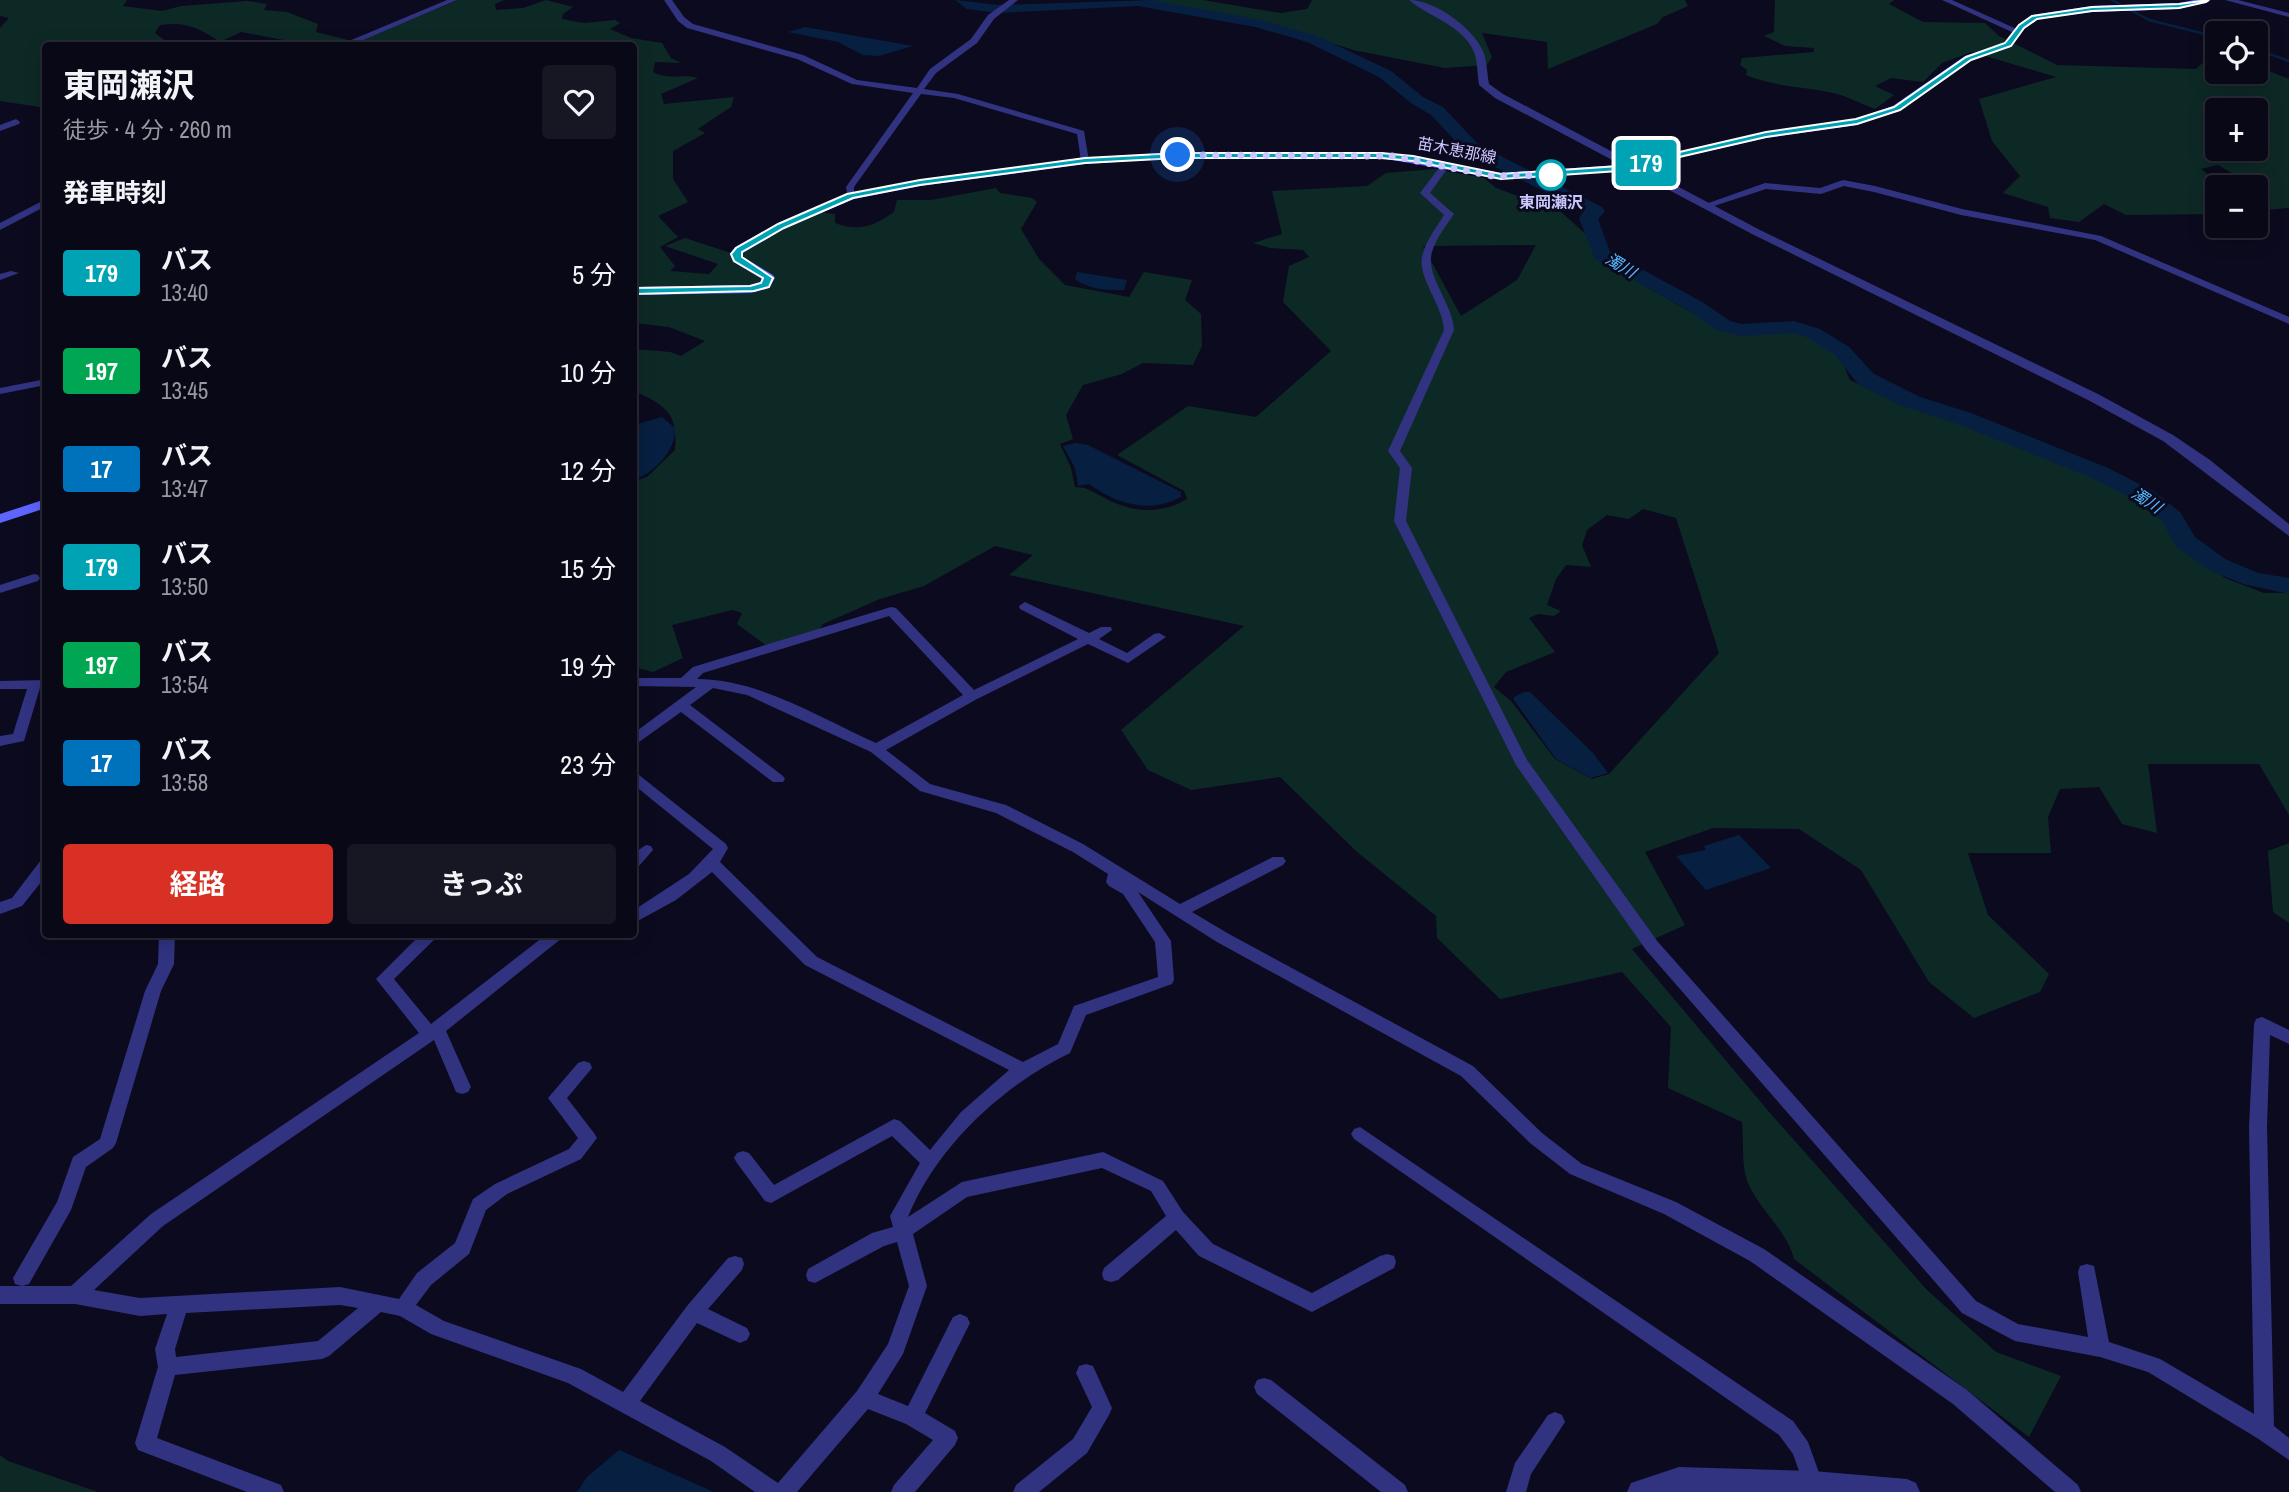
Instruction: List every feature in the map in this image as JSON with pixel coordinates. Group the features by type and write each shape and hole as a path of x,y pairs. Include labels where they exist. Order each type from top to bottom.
{"main road":[{"name":"苗木恵那線","path":"637,291 751,289 765,285 769,278 738,259 736,254 739,250 781,226 850,196 907,184 1085,160 1178,155 1381,155 1413,158 1445,166 1512,176 1541,176 1633,166 1766,135 1874,116 1902,105 1968,58 2008,45 2017,31 2035,18 2122,8 2179,6 2206,0"},
{"path":"0,519 42,504"}],"street":[{"path":"351,42 453,0"},
{"path":"668,0 681,19 708,33 800,57 855,82 955,96 1075,131 1081,134 1084,142 1085,160"},
{"path":"850,196 850,187 933,71 974,41 997,13 1014,0"},
{"path":"1414,0 1453,25 1476,47 1483,67 1484,85 1705,206 2093,397 2168,438 2205,463 2289,531"},
{"path":"1946,0 2017,31"},
{"path":"2229,0 2289,15"},
{"path":"0,128 16,122"},
{"path":"1445,166 1425,193 1449,214 1429,249 1426,262 1450,317 1449,330 1394,451 1406,468 1400,521 1521,762 1652,946 1969,1307 2015,1332 2100,1348 2153,1365 2264,1431 2289,1450"},
{"path":"1705,206 1765,186 1821,191 1843,183 1875,189 1961,212 2098,238 2289,321"},
{"path":"0,227 42,204"},
{"path":"0,217 12,220"},
{"path":"0,277 15,273"},
{"path":"0,391 42,383"},
{"path":"0,589 34,578"},
{"path":"1025,606 1128,659 1159,636"},
{"path":"684,682 698,670 891,611 972,696"},
{"path":"876,749 972,696 1106,629"},
{"path":"637,682 711,683 751,691 876,749 925,788 1001,809 1116,871 1223,938 1467,1070 1536,1138 1576,1169 1670,1208 1769,1262 1960,1397 2071,1492"},
{"path":"637,738 711,683"},
{"path":"0,685 40,684 19,738 0,741"},
{"path":"681,705 778,779"},
{"path":"637,780 721,848 713,864 668,898 637,916"},
{"path":"637,859 646,850"},
{"path":"1180,911 1278,861"},
{"path":"713,864 811,961 1022,1069"},
{"path":"0,908 17,902 42,869"},
{"path":"784,1492 864,1398 896,1348 918,1286 900,1216 939,1147 976,1109 1032,1061 1064,1048 1080,1011 1166,979 1163,941 1128,890 1114,882 1116,871"},
{"path":"22,1278 65,1204 79,1161 107,1143 153,991 166,964 167,938"},
{"path":"428,938 384,979 434,1032 461,1087"},
{"path":"75,1295 157,1220 434,1032 554,938"},
{"path":"2264,1431 2258,1127 2262,1024 2289,1037"},
{"path":"404,1308 424,1279 462,1248 479,1205 501,1189 575,1154 588,1138 557,1098 584,1068"},
{"path":"743,1158 771,1195 894,1126 930,1161"},
{"path":"1360,1134 1786,1428 1801,1449 1813,1484"},
{"path":"815,1275 879,1239 902,1232 962,1190 1103,1160 1157,1186 1177,1218 1206,1250 1311,1303 1387,1262"},
{"path":"1111,1274 1177,1218"},
{"path":"627,1403 694,1312 735,1264"},
{"path":"2087,1272 2100,1348"},
{"path":"0,1296 75,1295 140,1307 340,1296 404,1308 438,1328 574,1376 718,1454 773,1492"},
{"path":"168,1367 322,1350 378,1303"},
{"path":"179,1305 165,1349 168,1367 145,1443 274,1492"},
{"path":"694,1312 740,1334"},
{"path":"913,1417 960,1323"},
{"path":"1023,1492 1080,1446 1102,1408 1086,1374"},
{"path":"1264,1387 1398,1492"},
{"path":"864,1398 913,1417 948,1438 901,1492"},
{"path":"1516,1492 1522,1470 1555,1422"},
{"path":"1640,1492 1679,1480 1813,1484 1907,1492"}],"green space":[{"path":"0,0 127,0 123,6 162,11 181,6 247,1 267,4 264,10 287,12 318,24 316,32 356,42 288,42 241,32 220,42 192,27 169,24 160,25 155,33 167,42 42,42 40,107 0,101 0,28 9,18 0,16"},
{"path":"458,0 504,0 495,4 496,10 523,8 546,0 573,7 563,14 562,19 584,23 615,20 620,23 610,29 631,38 662,43 671,58 681,63 655,62 653,72 665,76 698,78 661,94 664,104 734,97 731,107 698,129 705,133 673,151 673,179 688,202 658,216 678,237 660,247 675,266 670,271 709,274 718,264 665,246 685,238 731,253 819,212 835,214 835,223 859,227 880,221 894,212 897,200 931,200 996,188 1000,193 1032,198 1037,202 1021,229 1039,259 1065,285 1129,297 1144,272 1192,280 1185,300 1201,314 1202,346 1193,365 1143,363 1122,374 1083,385 1066,415 1073,439 1060,444 1071,468 1075,487 1089,490 1122,506 1155,510 1187,499 1184,491 1117,455 1188,406 1256,417 1331,351 1283,302 1289,266 1309,257 1303,250 1270,248 1253,243 1282,234 1272,191 1367,186 1386,173 1435,169 1484,178 1496,188 1561,212 1643,285 1723,330 1747,333 1793,329 1813,335 1838,352 1850,380 1892,400 1959,420 2098,474 2143,497 2168,517 2179,539 2225,578 2264,593 2289,593 2289,815 2259,764 2148,764 2157,833 2122,824 2099,787 2060,789 2048,817 2051,853 1968,853 1988,915 2049,974 2040,992 1974,1018 1929,982 1861,870 1799,829 1713,828 1645,852 1685,925 1632,949 1770,1113 1927,1290 1996,1352 2061,1376 2029,1437 1794,1259 1786,1239 1759,1203 1748,1183 1742,1122 1668,1088 1671,1027 1622,972 1500,999 1437,938 1436,916 1356,851 1280,777 1191,790 1148,770 1121,730 1244,626 1009,575 1033,555 995,546 924,586 880,599 823,624 818,631 767,646 737,624 742,613 732,610 672,625 683,658 653,672 637,668 637,480 647,477 675,450 675,437 668,412 637,392 637,349 670,352 681,356 705,341 669,327 637,323 637,42 356,42","holes":["1536,245 1517,280 1461,316 1423,246","1643,509 1676,518 1719,653 1609,774 1592,779 1555,759 1511,701 1494,687 1506,672 1555,652 1529,618 1538,614 1554,616 1561,611 1547,605 1556,579 1566,565 1591,567 1582,545 1587,530 1607,515 1629,519"]},
{"path":"1141,0 1203,0 1280,13 1307,9 1312,0 1685,0 1688,6 1663,17 1657,24 1548,69 1547,42 1482,33 1492,57 1487,65 1445,68 1353,50 1252,19 1237,21"},
{"path":"1775,0 1894,0 1889,4 1923,22 1985,23 1999,36 2057,65 2196,69 2205,60 2205,84 2268,84 2268,71 2289,79 2289,208 2268,210 2268,175 2235,175 2218,165 2201,169 2209,175 2205,175 2205,214 2126,215 2104,204 2079,222 2050,218 2048,207 2003,193 2020,176 1992,141 1979,99 2056,77 1972,52 1942,63 1923,82 1891,78 1875,86 1894,95 1875,109 1838,94 1767,82 1746,75 1747,70 1740,65 1742,58 1814,52 1814,48 1785,46 1764,36 1774,32"},
{"path":"2289,843 2289,923 2273,912 2268,851"},
{"path":"0,1455 8,1461 98,1492 0,1492"}],"water":[{"path":"805,27 913,46 879,56 863,55 838,42 788,32"},
{"path":"1077,272 1127,280 1124,290 1098,289 1075,279"},
{"path":"662,417 675,428 672,445 663,460 637,478 637,424"},
{"path":"1076,443 1088,445 1181,492 1181,497 1145,506 1111,497 1089,484 1078,486 1075,468 1063,446"},
{"path":"1530,692 1593,753 1608,773 1591,778 1556,759 1514,700 1514,697"},
{"path":"1739,835 1771,868 1706,890 1676,856 1706,850 1704,846"},
{"path":"619,1450 714,1492 577,1492 587,1477"}],"waterway":[{"name":"濁川","path":"962,0 972,6 998,9 1138,2 1257,23 1312,39 1385,74 1417,100 1437,111 1473,149 1596,211 1588,218 1602,255 1697,307 1723,326 1742,330 1794,327 1813,333 1842,351 1866,379 1912,402 1963,418 2100,473 2145,496 2172,517 2185,541 2216,564 2252,579 2289,586"},
{"path":"2112,0 2149,20 2205,34"},
{"path":"2268,53 2289,61"}],"bus line":[{"name":"179","path":"637,291 751,289 765,285 769,278 738,259 736,254 739,250 781,226 850,196 881,188 1085,160 1178,155 1381,155 1413,158 1469,172 1501,176 1541,176 1619,169 1766,135 1857,122 1897,108 1968,58 2008,45 2017,31 2027,21 2035,18 2092,9 2179,6 2206,0"}],"place":[{"name":"東岡瀬沢","path":"1551,175"}],"route":[{"path":"1178,155 1392,156 1413,158 1492,176 1551,175"}]}
